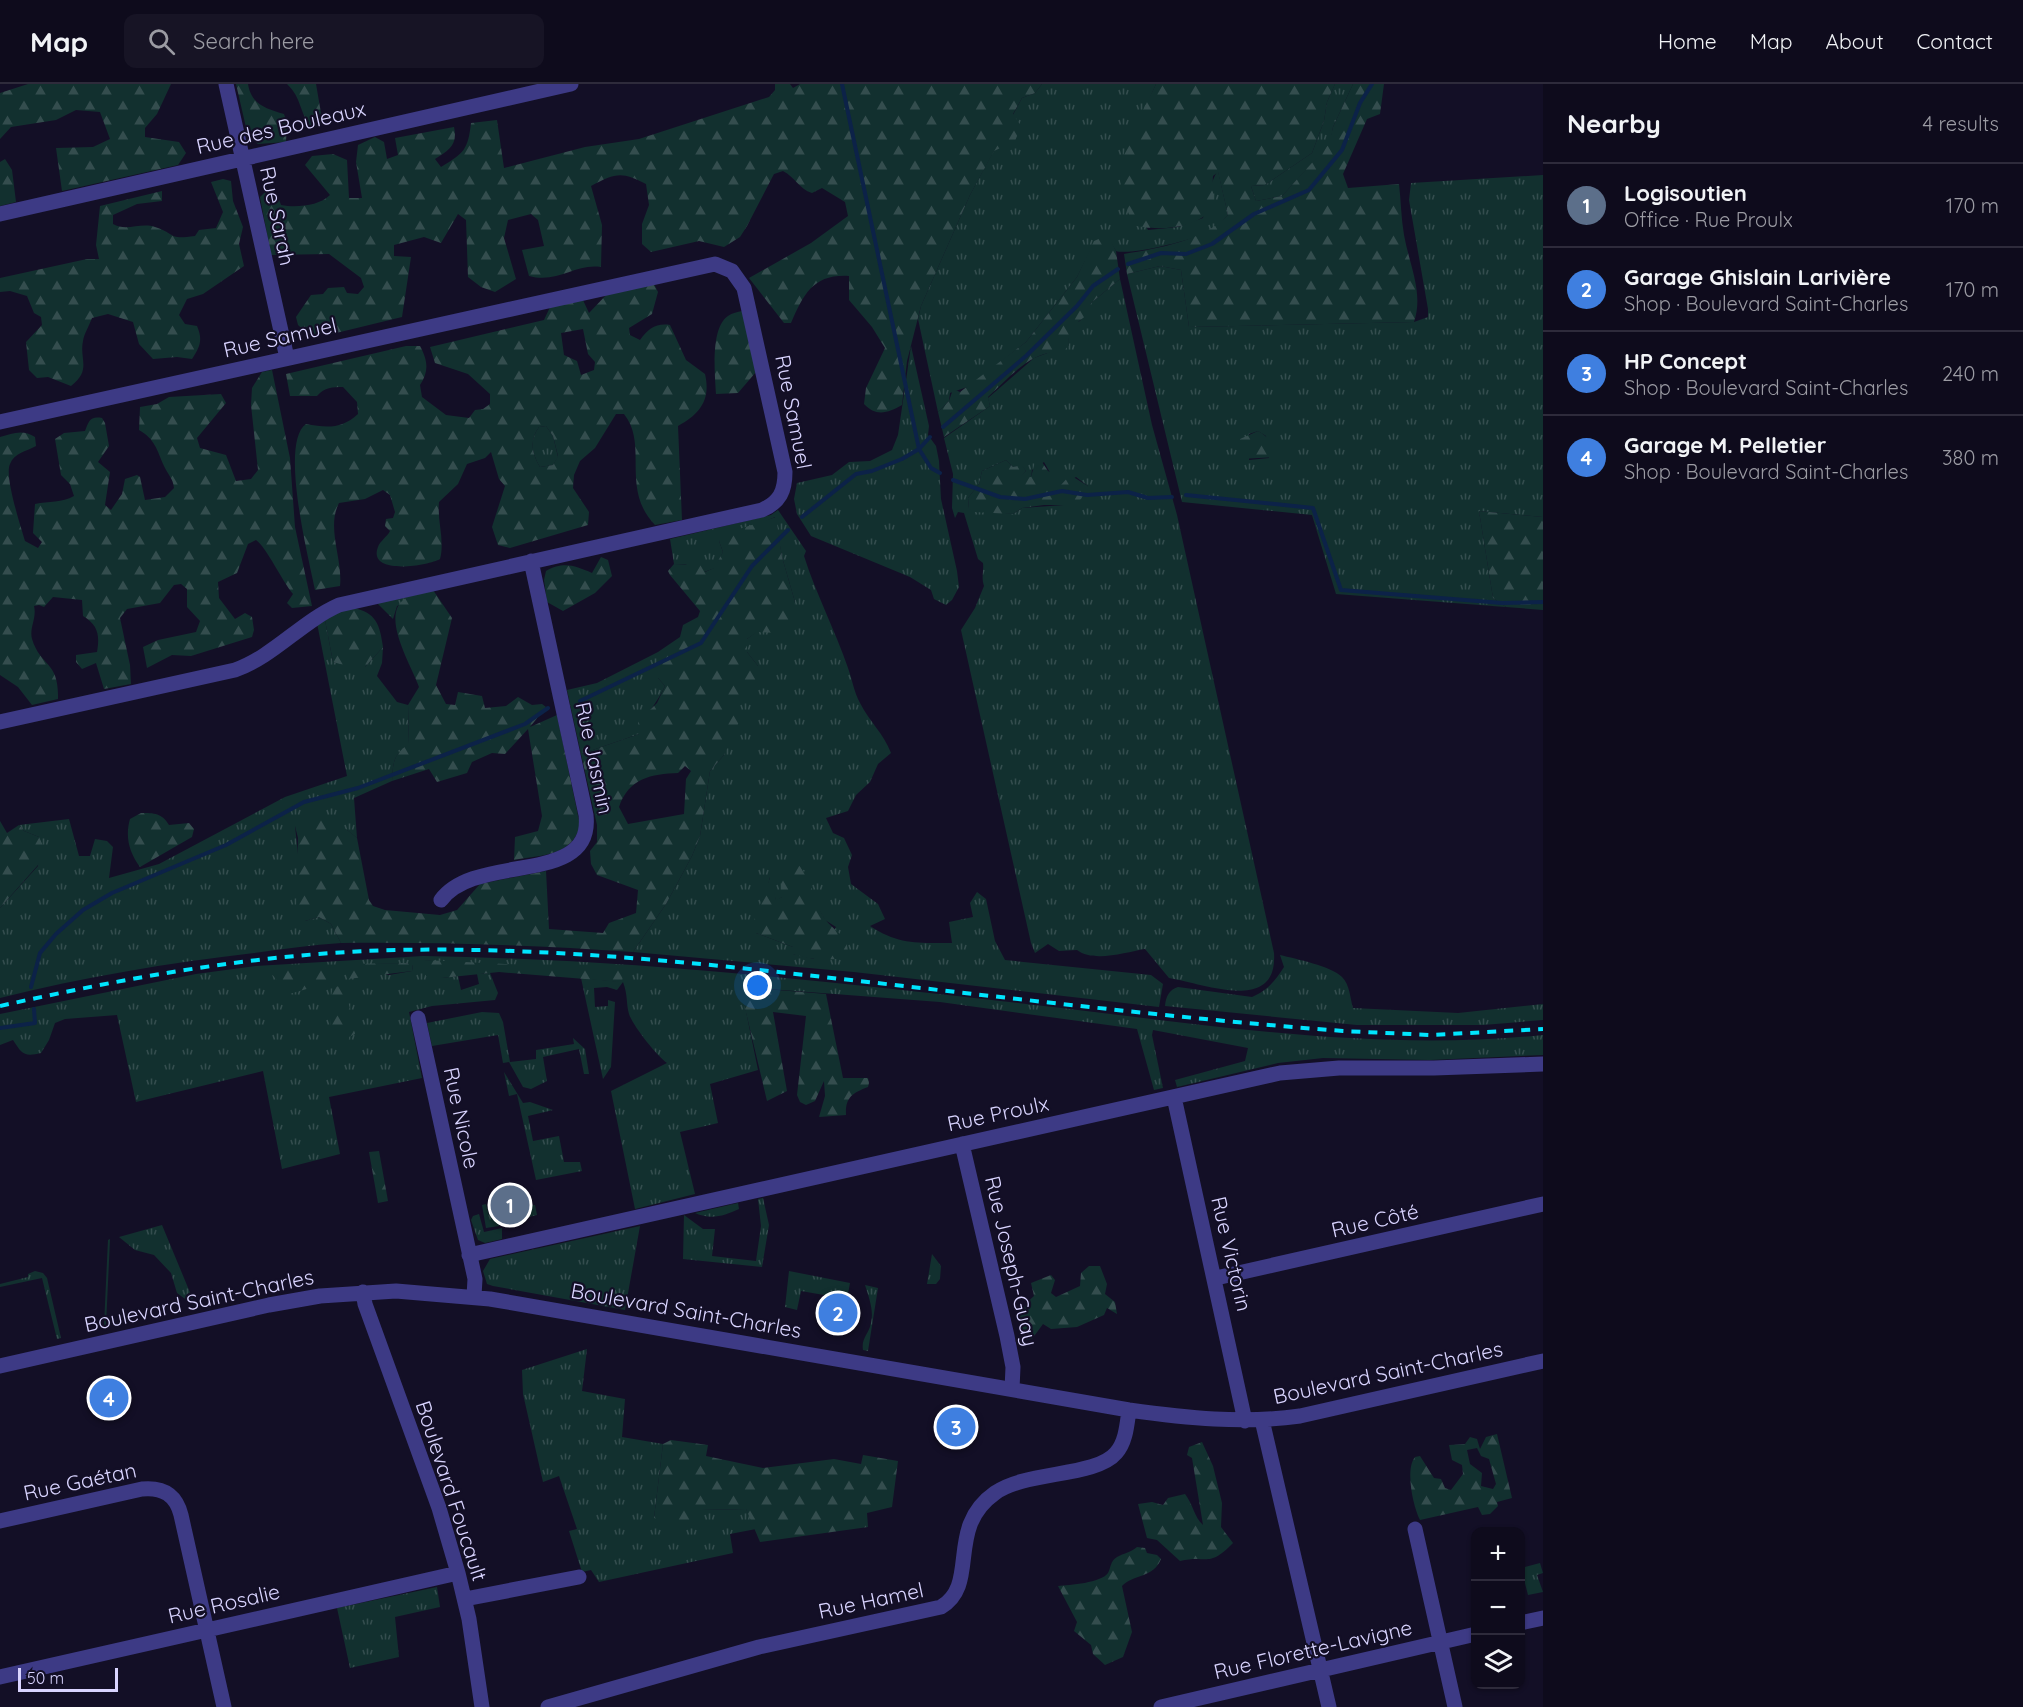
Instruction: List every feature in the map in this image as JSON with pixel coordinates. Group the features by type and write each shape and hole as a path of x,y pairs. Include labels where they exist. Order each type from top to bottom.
{"street":[{"name":"Rue Sarah","path":"226,84 287,358"},
{"name":"Rue des Bouleaux","path":"0,214 571,84"},
{"name":"Rue Samuel","path":"0,423 705,264 723,266 732,272 744,288 785,472 785,485 778,500 762,510 339,605 310,619 258,660 235,670 0,722"},
{"name":"Rue Jasmin","path":"441,900 452,887 471,877 560,859 578,848 585,838 586,815 531,561"},
{"name":"Rue Nicole","path":"418,1018 475,1279 474,1296"},
{"name":"Rue Proulx","path":"469,1255 1174,1097 1306,1070 1543,1064"},
{"name":"Rue Victorin","path":"1174,1097 1216,1278 1245,1421"},
{"name":"Rue Joseph-Guay","path":"962,1144 1007,1336 1013,1368 1012,1389"},
{"name":"Rue Côté","path":"1216,1278 1543,1204"},
{"name":"Boulevard Saint-Charles","path":"0,1366 277,1303 363,1292 420,1292 474,1296 1129,1410 1245,1421 1336,1409 1543,1361"},
{"name":"Boulevard Foucault","path":"363,1292 365,1304 439,1508 458,1573 465,1599 482,1707"},
{"name":"Rue Hamel","path":"548,1707 759,1647 940,1607 953,1598 959,1588 966,1533 985,1501 1002,1488 1017,1482 1091,1466 1111,1458 1120,1446 1129,1410"},
{"path":"1262,1420 1329,1707"},
{"name":"Rue Gaétan","path":"0,1521 142,1489 164,1490 179,1508 224,1707"},
{"path":"1415,1529 1455,1707"},
{"name":"Rue Rosalie","path":"0,1677 458,1573"},
{"path":"465,1599 579,1576"},
{"path":"1525,1622 1543,1618"},
{"name":"Rue Florette-Lavigne","path":"1161,1707 1472,1635"}],"green space":[{"path":"28,84 171,84 157,114 145,128 145,137 179,142 186,153 178,165 62,191 56,148 93,147 110,139 100,112 76,110 56,120 11,127 0,139 0,93"},
{"path":"236,84 248,84 252,96 260,105 284,114 287,123 286,142 258,144 248,136"},
{"path":"287,84 316,84 321,113 318,127 311,127 292,89"},
{"path":"775,84 790,84 793,88 800,84 1042,84 1035,93 1022,98 1013,114 1021,126 1015,141 994,151 970,195 921,306 907,361 902,405 897,408 887,412 878,412 864,404 866,388 885,348 872,327 849,300 849,276 827,278 819,282 806,294 791,323 784,323 749,278 811,243 848,216 845,202 822,188 812,193 808,191 783,171 774,174 740,237 724,247 699,241 651,252 642,244 642,224 649,205 646,184 624,175 606,178 591,186 602,225 601,267 583,268 558,276 539,278 529,276 522,250 544,246 538,220 531,214 508,220 504,238 516,279 495,292 481,287 468,277 466,220 458,214 441,243 424,237 394,245 394,256 411,257 402,317 332,334 308,334 298,325 296,317 311,295 323,294 328,288 344,287 347,293 358,294 364,287 361,278 329,254 271,255 260,197 266,191 277,194 281,205 293,206 314,204 325,199 330,195 305,165 312,156 333,154 347,160 349,198 362,198 356,162 358,145 375,137 384,142 387,159 398,155 395,138 454,127 453,143 435,159 441,167 464,150 471,123 497,120 504,168 585,147 639,139 769,97 775,90"},
{"path":"1042,84 1156,84 1126,151 1120,175 1148,230 1178,227 1203,218 1211,186 1218,171 1228,215 1208,233 1166,245 1124,252 1116,251 1109,239 1092,247 1077,277 1026,342 970,386 950,393 949,401 938,412 918,319 921,306 970,195 1022,98 1035,93"},
{"path":"1156,84 1335,84 1327,102 1324,121 1312,153 1265,185 1251,186 1256,201 1282,196 1329,144 1333,127 1353,84 1384,84 1380,114 1367,119 1343,174 1348,188 1399,184 1404,235 1417,289 1417,311 1414,322 1189,327 1181,270 1160,266 1127,274 1124,254 1180,242 1206,231 1228,215 1218,172 1213,176 1211,208 1197,221 1163,228 1133,225 1121,187 1121,165 1128,141"},
{"path":"1335,84 1353,84 1333,127 1330,144 1282,196 1256,201 1251,186 1265,185 1312,153 1324,121 1327,102"},
{"path":"5,159 12,170 16,202 0,206 0,162"},
{"path":"1543,175 1543,517 1479,511 1493,598 1506,607 1336,594 1312,515 1182,502 1127,274 1160,266 1181,270 1189,327 1414,322 1428,317 1428,309 1409,200 1411,183","holes":["1258,431 1266,436 1269,458 1249,460 1249,434"]},
{"path":"223,179 231,181 233,201 243,227 239,244 244,266 203,294 187,299 179,315 185,324 197,326 200,335 199,347 192,359 177,357 153,359 139,344 133,322 108,314 92,318 83,341 83,369 81,375 71,386 48,377 37,378 29,370 26,342 42,325 41,317 34,313 27,296 10,291 0,292 0,278 87,259 99,259 96,245 100,206 162,191 162,201 137,204 113,215 113,224 123,227 150,226 180,237 195,236 199,230 216,228 223,212 211,182"},
{"path":"1101,238 1110,239 1116,251 1120,279 1091,303 1088,314 1071,330 1069,345 1063,352 1041,355 1022,366 988,397 990,406 944,437 938,412 949,401 953,389 960,392 1026,342 1077,277 1094,241"},
{"path":"1120,279 1152,425 1177,515 1274,953 1272,972 1264,983 1252,989 1236,991 1219,989 1169,978 1145,949 1110,956 1092,956 1077,950 1059,951 1048,944 1035,953 1031,943 961,630 975,608 984,586 983,563 978,559 964,513 958,512 955,518 952,508 953,474 944,438 990,406 988,398 1034,358 1069,345 1068,331 1074,323 1080,321 1091,303","holes":["1006,460 1013,467 1022,466 1026,471 1019,478 1031,478 1032,470 1044,462 1057,485 1061,486 1076,477 1088,486 1064,505 1022,508 1013,514 969,509 968,498 979,484 982,471"]},
{"path":"653,282 658,292 652,314 629,328 630,335 640,340 653,328 670,325 686,360 705,374 706,391 702,405 698,411 678,426 682,520 655,525 645,511 636,482 636,453 631,426 624,414 616,414 595,448 580,461 574,475 573,488 589,512 588,525 510,548 498,545 492,527 505,486 499,479 491,452 485,458 467,464 458,484 439,502 441,552 440,559 433,562 400,566 381,562 377,556 378,547 390,531 385,526 386,519 393,518 395,512 390,495 383,490 365,499 339,503 335,513 334,533 340,586 315,590 302,529 295,477 298,435 306,424 327,427 340,425 352,419 358,414 357,402 343,387 329,388 317,396 290,396 286,374 406,346 420,346 425,356 426,366 420,385 422,397 446,415 469,418 475,410 483,409 490,404 490,394 468,374 435,363 430,347 544,320 551,305 582,298 589,313 609,292","holes":["583,329 588,354 595,362 594,370 581,375 577,361 564,355 561,333","546,426 553,436 558,456 553,465 540,467 535,457 533,442 539,427"]},
{"path":"742,311 756,372 738,393 716,394 715,352 718,331 728,316"},
{"path":"911,346 929,426 928,435 936,446 941,499 957,571 959,587 952,600 946,605 934,599 931,590 910,577 811,536 797,514 794,499 797,483 832,475 849,462 870,461 892,450 898,435"},
{"path":"272,370 290,458 295,527 312,606 292,608 287,603 293,594 256,540 248,544 237,573 218,582 219,598 235,619 245,613 252,617 254,630 252,637 191,656 172,655 147,668 143,647 158,640 196,632 200,621 187,607 187,589 181,584 174,585 160,603 127,609 120,618 130,665 131,684 104,689 96,663 82,669 76,662 76,655 97,652 98,646 95,627 83,616 82,600 53,597 44,607 34,606 35,615 31,635 40,655 56,677 58,699 32,705 18,687 0,675 0,437 22,432 35,437 36,446 12,460 9,479 25,541 38,548 42,542 33,533 35,504 60,501 74,496 70,484 61,475 55,439 64,433 85,431 90,420 102,418 109,446 98,462 110,472 105,505 111,510 122,494 125,479 137,475 140,477 145,500 165,497 174,488 155,445 139,430 140,407 157,404 169,397 221,394 226,403 197,438 200,448 226,455 236,481 251,479 258,470 251,405 252,388 262,372"},
{"path":"546,426 553,436 558,457 553,465 540,467 535,457 533,442 539,427"},
{"path":"1258,431 1271,441 1276,457 1241,459 1238,447 1240,439"},
{"path":"1040,459 1048,471 1056,475 1058,485 1061,485 1070,475 1088,486 1081,499 1074,505 1022,508 1013,514 974,512 969,509 968,498 979,484 982,471 1006,460 1013,467 1022,465 1026,471 1020,478 1031,477 1035,462"},
{"path":"778,510 806,551 804,556 843,654 858,699 891,753 878,764 870,782 856,795 848,811 826,818 833,833 844,838 852,855 848,867 851,884 878,904 885,919 870,926 890,937 909,942 952,943 949,922 973,917 970,903 977,892 986,899 995,941 1005,960 1151,975 1163,984 1159,1007 854,972 633,952 666,904 700,836 710,771 724,755 738,695 758,666 747,652 747,639 795,602 782,557 775,517 719,541 723,552 715,568 704,572 685,564 674,564 670,539 771,515","holes":["770,877 776,901 782,897 782,886 816,904 825,920 836,927 814,959 793,954 793,947 756,933"]},
{"path":"1479,511 1543,517 1543,610 1506,607 1493,598"},
{"path":"776,517 782,557 795,602 789,620 779,633 757,632 747,639 747,652 758,666 762,680 751,694 738,695 739,722 724,755 710,771 700,836 692,856 666,904 633,952 487,944 341,943 331,924 319,917 305,921 296,916 298,838 295,826 312,819 328,820 357,838 369,900 373,906 385,910 440,915 457,910 480,884 546,871 549,929 603,933 609,923 636,913 638,890 597,875 591,864 590,851 597,842 597,825 581,754 639,734 638,722 657,703 665,686 658,678 658,652 680,637 683,625 698,617 700,611 668,571 674,564 702,565 705,572 714,568 723,552 719,541 724,534","holes":["685,766 691,771 686,779 684,814 628,824 619,807 623,797 635,784 650,777 678,773"]},
{"path":"601,557 608,560 612,576 595,593 563,611 547,602 544,580 546,571 564,565 592,573"},
{"path":"433,590 452,618 436,685 446,704 455,705 458,692 482,696 485,708 506,706 518,697 532,705 542,704 546,707 530,727 557,715 580,825 571,843 563,848 545,855 514,860 515,837 538,831 542,816 528,729 505,754 492,753 472,762 467,773 437,782 429,769 392,781 397,755 409,744 408,705 419,687 399,640 396,627 398,605 412,595"},
{"path":"419,594 397,606 393,619 377,603"},
{"path":"353,608 372,616 382,639 383,647 365,667 354,668 333,662 325,620 339,612"},
{"path":"325,620 333,662 365,667 383,647 382,663 377,676 397,702 408,705 409,745 400,752 395,760 392,781 354,798 357,838 347,830 295,826 305,921 319,917 331,924 341,943 158,966 94,977 0,998 0,908 38,866 39,837 24,831 19,825 69,819 79,856 90,856 95,839 107,841 113,847 109,878 159,864 285,797 347,776 317,623"},
{"path":"658,652 658,678 665,686 639,734 581,754 567,690 597,683"},
{"path":"141,813 157,814 169,825 189,823 194,829 192,837 140,867 133,856 128,832 130,819"},
{"path":"0,821 7,833 19,825 24,831 39,837 45,850 38,865 0,908"},
{"path":"787,860 799,865 805,874 823,916 846,943 848,958 807,958 793,954 793,947 756,933 752,926 771,875 776,900 782,897 780,872"},
{"path":"1280,955 1313,963 1337,973 1347,984 1353,1008 1458,1013 1543,1004 1543,1020 1483,1025 1357,1025 1165,1006 1168,994 1178,987 1252,997 1267,988 1281,972 1284,967"},
{"path":"423,956 660,967 896,989 1298,1035 1420,1040 1543,1035 1543,1055 1430,1060 1323,1058 1278,1063 1177,1087 1175,1080 1245,1061 1248,1048 1153,1030 1152,1035 1163,1088 1154,1090 1137,1029 940,1002 741,987 758,1070 710,1084 718,1123 680,1132 695,1194 635,1209 611,1091 667,1063 657,1054 631,1019 623,982 617,990 607,987 594,988 595,1007 608,1006 608,1000 615,1002 611,1067 603,1079 581,978 622,982 424,960 442,978 458,976 461,990 479,984 477,974 490,973 498,993 495,1000 432,1006 409,1012 422,1078 329,1097 340,1154 282,1169 263,1071 136,1102 117,1015 65,1019 55,1023 41,1053 31,1055 24,1053 13,1040 0,1045 0,1014 196,974 256,966","holes":["404,963 413,965 412,971 389,975 346,965"]},
{"path":"424,960 624,970 622,982 499,972 442,978 426,976"},
{"path":"346,964 413,964 412,971 348,979"},
{"path":"284,969 331,969 331,982 289,994 270,972"},
{"path":"341,986 353,1022 355,1034 349,1037 352,1046 337,1038 330,1023 333,987"},
{"path":"740,987 826,994 843,1078 868,1078 869,1083 868,1087 848,1100 846,1115 819,1117 825,1096 824,1081 815,1101 806,1105 800,1102 797,1095 806,1016 773,1012 787,1091 767,1101"},
{"path":"482,1012 499,1013 503,1022 510,1062 536,1059 536,1050 574,1044 573,1038 585,1049 589,1074 584,1074 579,1049 543,1057 547,1081 531,1089 523,1087 509,1062 503,1063 498,1035 432,1046 427,1023"},
{"path":"504,1072 523,1103 530,1102 553,1110 528,1116 533,1141 559,1136 564,1162 580,1162 582,1171 536,1180 517,1094 509,1096"},
{"path":"379,1151 388,1201 378,1203 369,1152"},
{"path":"763,1198 769,1225 762,1267 683,1259 684,1215 703,1229 715,1229 712,1256 756,1261 761,1226 758,1199"},
{"path":"738,1203 739,1209 723,1215 712,1217 695,1213"},
{"path":"486,1204 489,1215 498,1216 499,1226 486,1228 482,1205"},
{"path":"535,1205 537,1215 517,1220 518,1206"},
{"path":"479,1214 484,1232 502,1228 502,1239 485,1243 478,1240 471,1220 473,1216"},
{"path":"162,1225 196,1307 177,1293 171,1273 154,1255 135,1250 119,1237"},
{"path":"640,1226 625,1310 487,1284 483,1271 490,1259"},
{"path":"110,1239 106,1325 104,1326 108,1240"},
{"path":"932,1254 941,1266 940,1279 936,1284 927,1284"},
{"path":"1089,1266 1100,1266 1107,1284 1105,1294 1115,1302 1117,1314 1107,1308 1104,1315 1077,1327 1051,1329 1043,1324 1032,1339 1025,1340 1021,1335 1019,1323 1025,1305 1034,1296 1031,1283 1051,1275 1055,1280 1051,1293 1056,1297 1080,1286 1081,1273"},
{"path":"35,1271 43,1273 47,1278 61,1338 57,1339 42,1278 0,1287 0,1284 28,1277 28,1274"},
{"path":"789,1271 850,1283 847,1299 801,1291 797,1310 785,1307"},
{"path":"865,1285 878,1288 868,1351 863,1350 863,1346 872,1313"},
{"path":"587,1349 582,1391 625,1399 622,1437 663,1444 654,1518 701,1510 746,1509 756,1529 730,1534 733,1553 599,1582 591,1570 582,1572 569,1531 577,1529 559,1476 543,1482 523,1394 522,1370"},
{"path":"1497,1434 1512,1498 1497,1502 1498,1506 1490,1514 1482,1515 1478,1507 1420,1520 1410,1479 1415,1457 1420,1456 1434,1478 1441,1479 1445,1488 1451,1490 1463,1474 1462,1465 1452,1460 1449,1445 1465,1444 1470,1437 1477,1439 1480,1449 1486,1437","holes":["1477,1448 1481,1456 1489,1459 1496,1484 1493,1489 1481,1486 1482,1473 1470,1464 1467,1450"]},
{"path":"671,1440 708,1445 706,1456 763,1468 834,1459 861,1464 863,1455 898,1461 892,1507 867,1513 868,1527 760,1542 746,1509 701,1510 691,1528 654,1518 663,1444"},
{"path":"1202,1442 1213,1466 1222,1503 1221,1527 1233,1543 1218,1556 1180,1561 1157,1540 1147,1538 1138,1504 1152,1502 1163,1505 1168,1498 1185,1494 1203,1525 1192,1458 1187,1455 1189,1447"},
{"path":"1137,1547 1145,1548 1147,1553 1157,1555 1161,1559 1154,1570 1122,1586 1132,1632 1123,1657 1105,1665 1093,1654 1091,1645 1074,1631 1077,1622 1058,1586 1099,1579 1108,1573 1115,1559"},
{"path":"1540,1563 1543,1573 1537,1575 1543,1592 1528,1595 1525,1567"},
{"path":"437,1587 440,1607 395,1617 399,1657 350,1668 337,1608"}],"waterway":[{"path":"842,84 919,449 931,468 940,473"},
{"path":"1128,264 1161,253 1186,254 1212,244 1254,214 1309,190 1342,150 1360,103 1372,84"},
{"path":"943,427 1026,356 1077,306 1093,286 1118,269"},
{"path":"802,517 856,474 872,471 902,459 919,449 930,437"},
{"path":"953,480 1000,497 1025,499 1062,491 1087,495 1128,492 1148,498 1172,497"},
{"path":"1186,495 1313,508 1341,590 1502,603 1543,602"},
{"path":"580,701 701,643 752,566 788,530"},
{"path":"31,987 40,953 56,934 83,910 112,893 226,845 304,802 358,788 525,724 548,708"},
{"path":"0,1028 35,1023 34,1009"}],"railway":[{"path":"0,1006 147,976 246,961 346,952 450,950 557,953 663,961 1148,1013 1343,1031 1431,1035 1543,1029"}],"place":[{"name":"Logisoutien","path":"510,1205"},
{"name":"Garage Ghislain Larivière","path":"838,1313"},
{"name":"Garage M. Pelletier","path":"109,1398"},
{"name":"HP Concept","path":"956,1427"}]}
